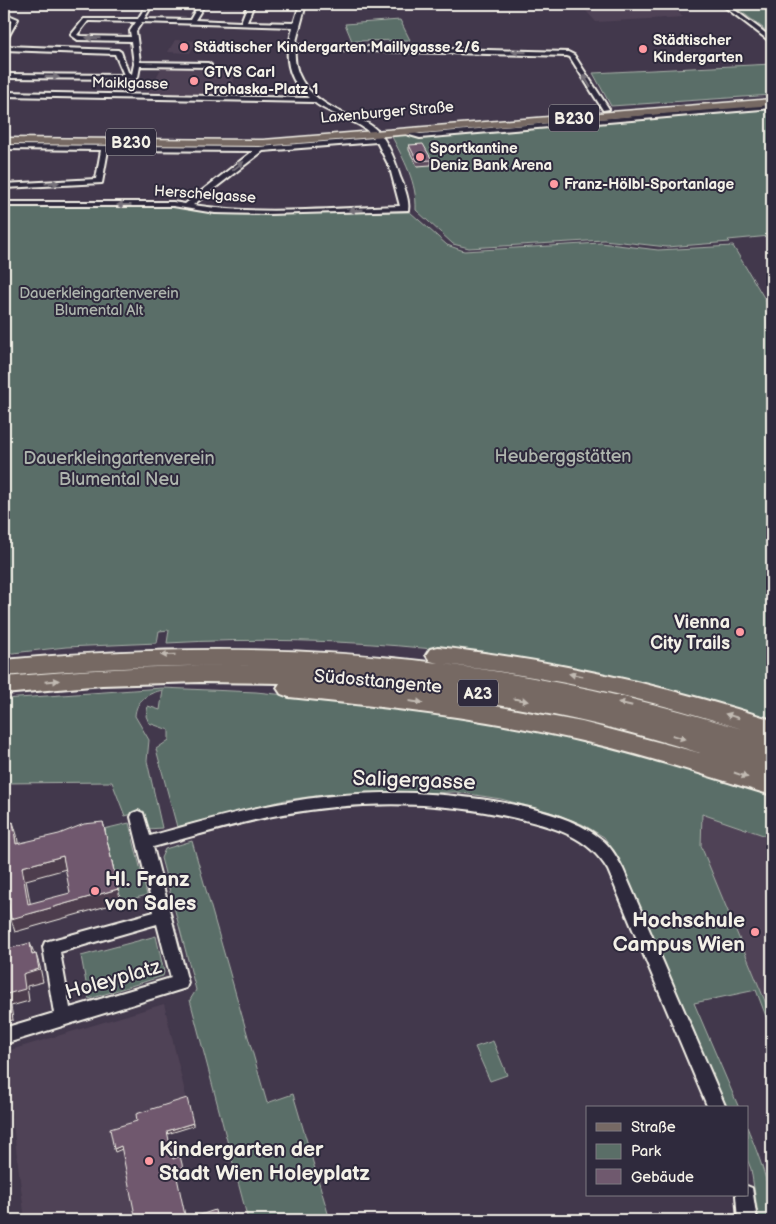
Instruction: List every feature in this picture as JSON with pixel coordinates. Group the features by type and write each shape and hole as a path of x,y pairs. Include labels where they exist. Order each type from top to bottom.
{"highway":[{"path":"217,654 321,647 471,658 598,680 692,704 772,729"},
{"name":"Südosttangente","path":"4,668 99,659 217,654 377,662 514,681 622,703 772,747"},
{"name":"Südosttangente","path":"4,686 98,676 176,672 322,675 456,689 528,701 618,721 772,766"},
{"path":"176,672 245,684 368,696 514,717 661,750 772,786"}],"main road":[{"name":"Laxenburger Straße","path":"4,136 263,137 375,135 605,110 772,97"},
{"name":"Laxenburger Straße","path":"4,141 262,146 404,132 772,102"}],"street":[{"path":"135,78 137,64 133,31 150,4"},
{"path":"192,22 202,4"},
{"path":"242,23 251,4"},
{"path":"303,4 295,25 290,47 291,66 299,85 328,109 375,135"},
{"path":"724,4 772,41"},
{"path":"4,15 15,17 15,21 4,39"},
{"path":"134,39 75,37 87,19 295,25"},
{"path":"290,47 568,54 572,56 605,110"},
{"path":"4,48 118,52 125,72 135,78"},
{"path":"137,64 208,65"},
{"path":"4,76 135,78"},
{"name":"Maiklgasse","path":"4,94 315,100"},
{"name":"Laxenburger Straße","path":"404,132 420,136 772,106"},
{"name":"Herschelgasse","path":"4,204 187,206 215,210 268,212 405,208 398,175 375,135"},
{"path":"187,206 262,146"},
{"name":"Laxenburger Straße","path":"4,147 262,146"},
{"path":"4,186 99,180 105,148"},
{"name":"Saligergasse","path":"145,843 264,812 348,800 454,800 548,820 580,832 607,853 615,869 716,1106"},
{"path":"138,817 163,916"},
{"name":"Holeyplatz","path":"163,916 180,983 63,1018 51,947 163,916"},
{"path":"4,1036 63,1018"},
{"path":"745,1196 748,1220"}],"shaded area":[{"path":"580,4 670,4 683,17 596,22"},
{"name":"Städtischer Kindergarten Maillygasse 2/6","path":"175,40 204,41 201,46 193,47 190,53 168,52"},
{"name":"GTVS Carl Prohaska-Platz 1","path":"162,67 238,69 227,96 147,94"},
{"name":"Hochschule Campus Wien","path":"702,813 772,838 772,1018 701,846"},
{"path":"164,1004 193,1126 167,1135 173,1161 181,1159 184,1174 177,1177 187,1220 25,1220 4,1052"}],"green space":[{"path":"731,4 772,4 772,34 771,34"},
{"path":"400,20 410,40 352,41 345,24"},
{"path":"772,64 772,95 611,106 593,73"},
{"name":"Franz-Hölbl-Sportanlage","path":"772,109 772,238 770,236 728,240 730,242 667,247 604,240 469,248 453,244 416,210 412,181 405,162 391,135 403,134 417,138"},
{"name":"Heuberggstätten","path":"4,207 174,207 238,214 410,212 447,245 464,251 601,243 658,250 733,246 772,311 772,722 689,695 561,667 496,657 365,643 233,641 167,643 169,630 159,631 157,643 66,647 4,654"},
{"path":"162,688 256,692 492,716 709,771 772,792 772,838 702,814 701,846 772,1018 772,1032 756,990 694,1003 738,1106 725,1106 620,860 604,837 582,824 553,813 501,799 456,792 323,795 285,800 177,827 156,749 169,740 169,730 149,723 146,716 148,706 160,710 163,690 152,693 144,698 136,710 135,716 149,740 147,761 162,828 148,829 144,811 125,816 112,782 4,783 4,699"},
{"path":"129,823 147,895 121,902 104,829"},
{"path":"192,841 267,1103 293,1094 330,1220 248,1220 190,1000 196,990 161,858 165,849"},
{"path":"156,936 164,972 163,976 89,999 81,956"},
{"path":"493,1041 507,1075 490,1081 475,1047"},
{"path":"748,1130 760,1161 770,1196 772,1220 759,1220 751,1169 748,1162"}],"building":[{"path":"423,144 432,160 417,161 409,145"},
{"name":"Hl. Franz von Sales","path":"13,822 16,844 59,834 84,824 103,822 118,889 11,919 4,873 4,825","holes":["63,856 70,893 28,904 22,867"]},
{"path":"30,943 32,955 36,954 39,969 23,974 25,989 7,994 8,1007 4,1009 4,950"},
{"name":"Kindergarten der Stadt Wien Holeyplatz","path":"187,1098 193,1123 167,1131 173,1159 180,1156 182,1164 183,1171 176,1173 186,1220 136,1220 121,1146 114,1149 110,1129 137,1121 136,1114"},
{"path":"215,1210 217,1220 186,1220"}],"place":[{"name":"Städtischer Kindergarten Maillygasse 2/6","path":"184,47"},
{"name":"Städtischer Kindergarten","path":"643,49"},
{"name":"GTVS Carl Prohaska-Platz 1","path":"194,81"},
{"name":"Sportkantine Deniz Bank Arena","path":"420,157"},
{"name":"Franz-Hölbl-Sportanlage","path":"554,184"},
{"name":"Vienna City Trails","path":"740,632"},
{"name":"Hl. Franz von Sales","path":"95,891"},
{"name":"Hochschule Campus Wien","path":"755,932"},
{"name":"Kindergarten der Stadt Wien Holeyplatz","path":"149,1161"}],"park label":[{"name":"Dauerkleingartenverein Blumental Alt","path":"99,302"},
{"name":"Dauerkleingartenverein Blumental Neu","path":"119,468"}]}
